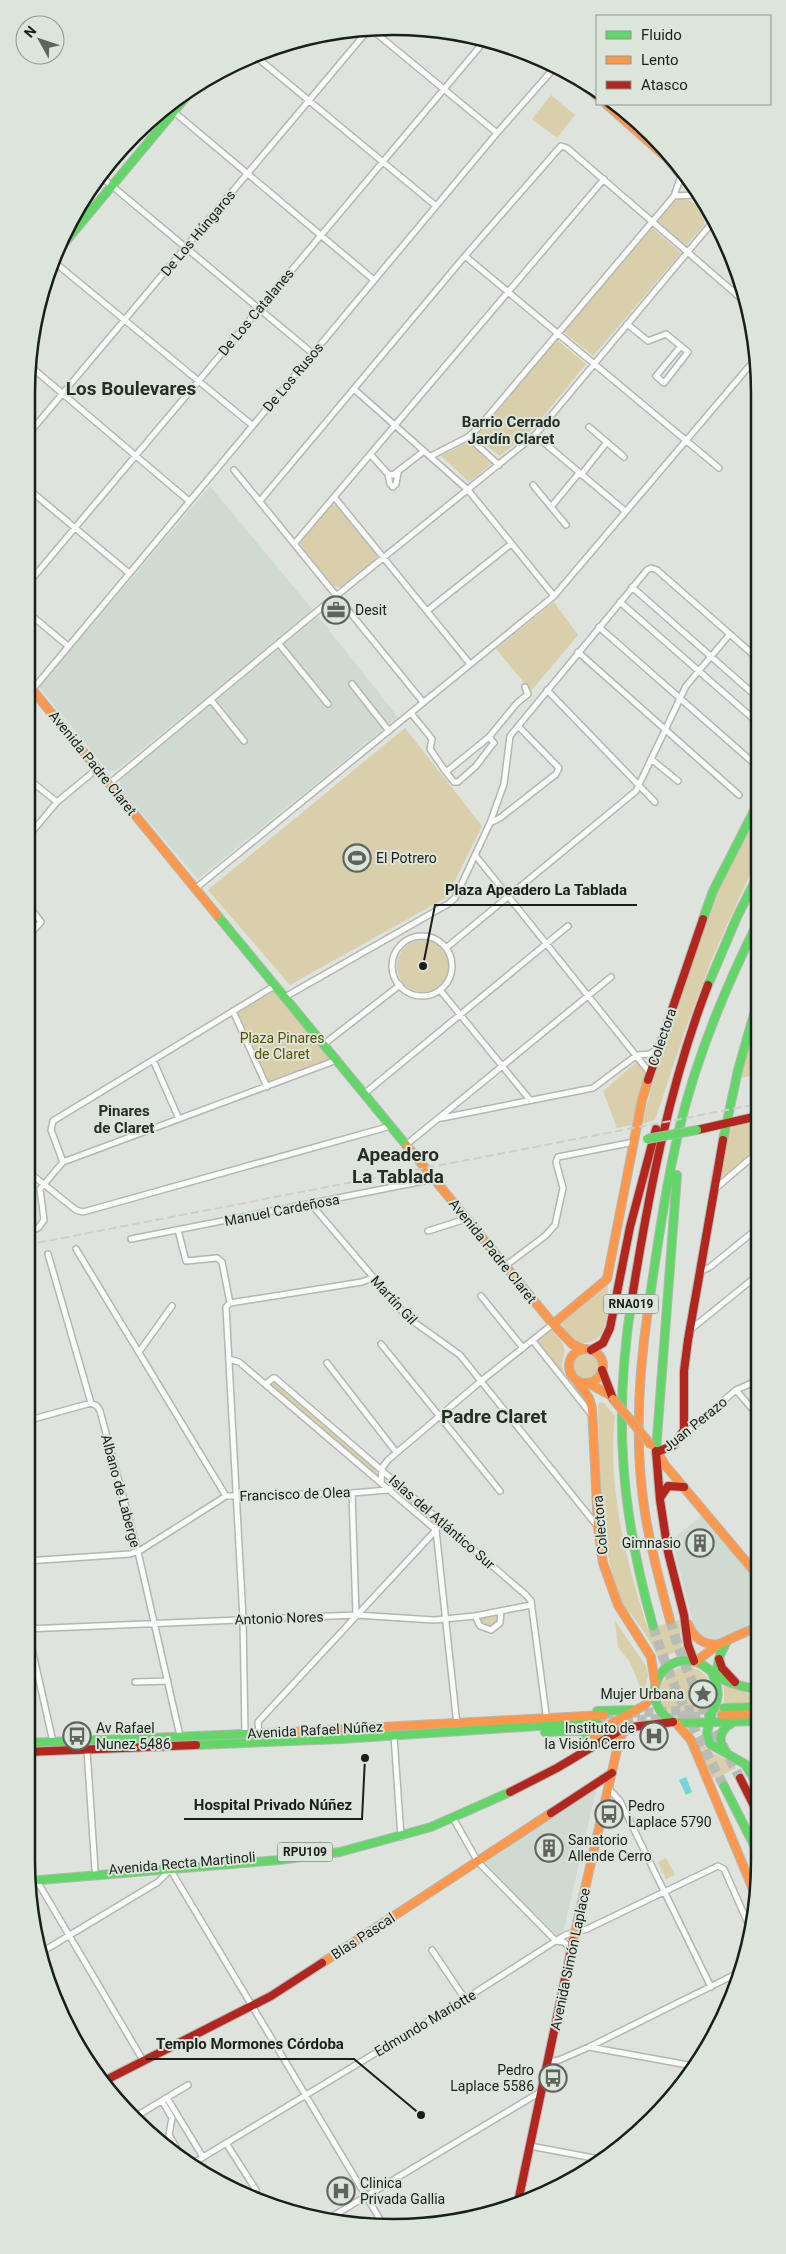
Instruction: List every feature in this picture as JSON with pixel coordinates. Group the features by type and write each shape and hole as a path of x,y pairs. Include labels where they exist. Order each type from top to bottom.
{"main road":[{"path":"74,232 177,108"},
{"path":"618,115 646,140"},
{"name":"Avenida Padre Claret","path":"35,693 563,1336 574,1346 587,1349"},
{"name":"Colectora","path":"553,1324 604,1282 608,1274 621,1199 642,1100 650,1073 713,891 751,817"},
{"name":"RNA019","path":"653,1626 635,1559 627,1512 621,1452 621,1391 627,1329 647,1207 662,1132 679,1070 718,958 751,890"},
{"name":"RNA019","path":"670,1620 653,1561 642,1495 638,1434 639,1381 650,1291 674,1157 697,1067 724,995 751,937"},
{"path":"683,1434 683,1394 689,1330 698,1272 731,1098 751,1019"},
{"path":"697,1067 694,1099 676,1182 656,1430 653,1445 668,1552 684,1615 687,1640 695,1661 714,1675 751,1688"},
{"path":"612,1397 587,1383 576,1380 569,1371 570,1360 574,1354 601,1345 608,1334 636,1202 663,1102 679,1070"},
{"path":"634,1142 751,1118"},
{"name":"Avenida Padre Claret","path":"563,1336 570,1360"},
{"path":"587,1349 601,1358 602,1370 612,1397 653,1445 665,1465 751,1567"},
{"path":"587,1383 597,1378 602,1370"},
{"name":"Colectora","path":"576,1380 590,1400 593,1416 598,1527 603,1562 614,1597 624,1617 649,1652 653,1662 654,1687"},
{"path":"653,1445 656,1430"},
{"name":"Juan Perazo","path":"653,1445 667,1450 683,1434"},
{"path":"660,1500 661,1494 668,1486 677,1485 685,1487"},
{"path":"684,1615 692,1632 701,1642 709,1645 723,1643"},
{"path":"695,1661 723,1643 751,1630"},
{"path":"723,1643 714,1675 719,1696 712,1712 707,1736 710,1744 739,1760 748,1767 751,1772"},
{"path":"719,1659 728,1675 742,1686"},
{"name":"RPU109","path":"654,1687 660,1674 671,1665 684,1661 695,1661"},
{"path":"654,1687 655,1702 660,1711 691,1740 750,1880"},
{"name":"Avenida Recta Martinoli","path":"36,1875 95,1870 169,1867 203,1863 209,1860 329,1848 400,1834 496,1794 557,1762 611,1724 648,1703 654,1687"},
{"path":"751,1708 723,1712 751,1714"},
{"path":"457,1723 485,1717 638,1710"},
{"path":"693,1723 706,1718 712,1712"},
{"name":"Avenida Rafael Núñez","path":"35,1752 394,1736 444,1729 457,1723 604,1716"},
{"name":"Avenida Rafael Núñez","path":"35,1743 597,1722"},
{"path":"693,1723 751,1722"},
{"name":"RPU109","path":"637,1725 693,1723"},
{"path":"728,1754 722,1747 720,1737 724,1728 732,1723"},
{"name":"Avenida Recta Martinoli","path":"37,1881 169,1867 311,1856 348,1850 453,1818 499,1798 557,1768 617,1732 637,1725"},
{"name":"Avenida Simón Laplace","path":"519,2196 571,1951 608,1788 621,1736 627,1729 637,1725"},
{"path":"444,1729 488,1735 577,1730 583,1732 586,1736 583,1745"},
{"path":"259,1733 263,1739 269,1742"},
{"path":"193,1745 202,1740 240,1739 245,1734"},
{"name":"Blas Pascal","path":"109,2079 252,2007 478,1862 612,1773"},
{"path":"740,1778 751,1800"},
{"path":"724,1786 751,1839"}],"street":[{"path":"378,36 497,133"},
{"name":"De Los Húngaros","path":"35,427 364,37"},
{"name":"De Los Catalanes","path":"35,575 480,46"},
{"path":"260,60 436,206"},
{"name":"De Los Rusos","path":"35,685 497,133 551,72"},
{"path":"174,111 374,280"},
{"path":"260,502 466,256 561,146 567,148 604,179 737,295"},
{"path":"295,543 372,455 604,179"},
{"path":"431,456 468,436 478,428 674,196 680,179"},
{"path":"105,180 312,354"},
{"path":"674,196 693,197"},
{"path":"110,783 315,613 535,435 710,227"},
{"path":"466,256 719,468"},
{"path":"59,266 252,425"},
{"path":"627,324 648,341 666,334 681,346 688,352 664,383 656,376 681,346"},
{"path":"196,888 554,596 750,366"},
{"path":"36,371 189,501"},
{"path":"355,390 468,490 554,596"},
{"path":"589,427 624,457"},
{"path":"535,435 625,511"},
{"path":"468,436 499,465"},
{"path":"551,507 607,442"},
{"path":"388,474 393,475 398,472 424,451"},
{"path":"372,455 388,474 390,484 393,487 396,484 398,472"},
{"path":"234,470 338,595 423,702"},
{"path":"534,485 566,526"},
{"path":"35,495 129,573"},
{"path":"335,498 470,664"},
{"path":"427,611 511,544"},
{"path":"286,997 451,901 489,824 506,777 509,740 547,690 647,570 654,568 751,653"},
{"path":"632,587 751,692"},
{"path":"620,602 751,717"},
{"path":"35,618 68,646"},
{"path":"599,627 751,760"},
{"path":"446,948 636,791 681,697 699,670 730,634"},
{"path":"279,644 328,704"},
{"path":"578,652 739,795"},
{"path":"352,684 389,731"},
{"path":"446,772 489,737 517,703 528,694 525,687"},
{"path":"547,690 655,802"},
{"path":"211,700 244,741"},
{"path":"411,713 432,739 430,749 454,782 458,782 476,766 494,743 489,737"},
{"path":"489,824 500,818 549,780 556,774 559,768 518,726"},
{"path":"651,759 678,781"},
{"path":"35,828 57,802 98,768"},
{"path":"35,784 57,802"},
{"path":"475,855 650,1073"},
{"path":"35,914 41,922 35,928"},
{"path":"365,1093 568,926"},
{"path":"396,934 404,943"},
{"path":"416,937 426,937 435,939 446,948 452,967 447,982 440,990 432,994 419,995 406,991 400,985 393,972 393,963 395,954 404,943 416,937"},
{"path":"407,1144 442,1118 611,977"},
{"path":"63,1162 52,1130 53,1121 276,985"},
{"path":"324,1044 400,985"},
{"path":"440,990 530,1100"},
{"path":"234,1011 267,1087"},
{"path":"442,1118 593,1088 637,1055 650,1054 659,1046"},
{"path":"153,1060 179,1119"},
{"path":"35,1228 41,1225 44,1218 40,1194 44,1184 63,1162 338,1060"},
{"path":"35,1177 80,1212 392,1126"},
{"path":"505,1266 545,1236 555,1225 563,1188 556,1159 560,1156 634,1142"},
{"path":"714,1189 751,1158"},
{"name":"Manuel Cardeñosa","path":"131,1239 434,1179"},
{"name":"Martín Gil","path":"311,1204 407,1317 454,1350 598,1527"},
{"path":"428,1231 466,1219"},
{"path":"178,1230 186,1261 217,1258 222,1262 228,1305 229,1359 244,1619 245,1734"},
{"path":"698,1272 710,1267 751,1234"},
{"path":"76,1249 226,1496"},
{"name":"Albano de Laberge","path":"48,1254 91,1403 97,1406 100,1411 138,1552 180,1736"},
{"path":"228,1305 362,1282 372,1278"},
{"path":"689,1330 751,1281"},
{"path":"481,1296 522,1348"},
{"path":"139,1352 172,1306"},
{"path":"381,1483 382,1468 396,1452 553,1324"},
{"path":"533,1340 593,1416"},
{"path":"380,1344 500,1491"},
{"name":"Islas del Atlántico Sur","path":"229,1359 239,1362 266,1384 436,1530"},
{"path":"327,1363 396,1452"},
{"name":"Islas del Atlántico Sur","path":"266,1384 275,1378 382,1468 393,1480 520,1589 531,1601 546,1714"},
{"name":"Juan Perazo","path":"683,1434 736,1390 751,1383"},
{"path":"736,1390 751,1408"},
{"path":"35,1419 91,1403"},
{"path":"388,1490 392,1487 393,1480"},
{"name":"Francisco de Olea","path":"35,1560 138,1552 226,1496 352,1493 388,1490"},
{"path":"352,1493 356,1616"},
{"path":"245,1723 258,1722 436,1530 441,1521"},
{"path":"436,1530 457,1723"},
{"name":"Antonio Nores","path":"35,1629 356,1616 434,1620 476,1616 531,1605"},
{"path":"476,1616 480,1626 490,1630 500,1622 501,1611"},
{"path":"35,1664 53,1742"},
{"path":"135,1682 168,1681"},
{"path":"258,1722 259,1733"},
{"path":"394,1736 400,1834"},
{"path":"87,1750 95,1870"},
{"path":"608,1788 620,1801 711,1987"},
{"path":"453,1818 478,1862 556,1941 568,1944 571,1951"},
{"name":"Edmundo Mariotte","path":"197,2161 465,1999 566,1934 587,1929 718,1866 724,1869 746,1919"},
{"path":"46,1949 158,1882 169,1867 379,2218"},
{"path":"37,1881 144,2062"},
{"path":"432,1950 465,1999"},
{"path":"548,2062 558,2060 589,2046 732,1976"},
{"path":"589,2046 687,2065"},
{"path":"140,2114 188,2085"},
{"path":"336,2214 542,2090"},
{"path":"165,2099 203,2157"},
{"path":"175,2116 169,2135 175,2145"},
{"path":"226,2143 256,2190"},
{"path":"530,2146 593,2158"}],"shaded area":[{"path":"210,486 314,611 116,770 109,772 39,687"},
{"path":"318,616 398,717 198,879 120,788 120,780"},
{"path":"701,1516 751,1575 751,1625 714,1643 708,1643 700,1635 693,1624 672,1540"},
{"path":"596,1790 564,1929 557,1935 482,1863"}],"green space":[{"path":"551,95 575,115 557,138 532,119"},
{"path":"680,198 688,200 699,207 705,217 704,225 686,246 657,221"},
{"path":"652,228 681,253 593,356 564,332"},
{"path":"557,340 586,364 531,431 500,456 476,437"},
{"path":"468,442 491,464 469,482 441,456"},
{"path":"331,505 336,505 375,552 377,558 374,563 343,588 334,586 301,546 301,540"},
{"path":"554,602 578,635 531,691 496,649"},
{"name":"El Potrero","path":"405,728 482,826 447,897 290,985 208,890"},
{"path":"751,824 751,872 711,961 655,1120 642,1124 660,1055 711,905 742,839"},
{"path":"423,940 437,944 445,952 449,966 445,980 437,988 423,992 409,988 401,980 397,966 401,952 409,944"},
{"name":"Plaza Pinares de Claret","path":"274,991 329,1059 268,1082 237,1012"},
{"path":"751,1043 751,1076 739,1078"},
{"path":"638,1061 646,1071 632,1125 617,1128 603,1091"},
{"path":"751,1121 751,1154 720,1179 729,1132 736,1124"},
{"path":"608,1285 607,1315 602,1333 588,1343 576,1342 561,1324"},
{"path":"550,1329 561,1340 564,1347 562,1366 565,1375 583,1396 588,1405 536,1340"},
{"path":"586,1353 595,1357 599,1366 595,1375 586,1379 577,1375 573,1366 577,1357"},
{"path":"274,1379 375,1466 378,1479 268,1385"},
{"path":"600,1402 604,1403 615,1416 614,1470 620,1524 632,1577 648,1629 679,1620 682,1650 670,1654 659,1661 647,1637 622,1603 613,1577 601,1504 598,1405"},
{"path":"402,1489 437,1521 435,1526 397,1494"},
{"path":"499,1615 499,1620 494,1628 484,1628 479,1619"},
{"path":"615,1621 646,1666 648,1675 644,1696 630,1662 618,1647"},
{"path":"686,1667 700,1671 708,1679 712,1693 708,1707 700,1715 686,1719 672,1715 664,1707 660,1693 664,1679 672,1671"},
{"path":"724,1684 751,1692 751,1704 724,1706"},
{"path":"702,1743 710,1751 729,1761 736,1768 717,1778 712,1778 699,1748 699,1744"},
{"path":"666,1858 675,1875 666,1879 658,1862"}],"water":[{"path":"686,1777 692,1792 686,1795 679,1780"}],"tunnel":[{"path":"670,1620 692,1682 740,1778"},
{"path":"653,1626 684,1708 724,1786"},
{"path":"604,1715 719,1708"},
{"path":"597,1722 722,1715"}],"railway":[{"path":"35,1243 751,1105"}],"traffic: fast":[{"path":"74,232 178,107"},
{"path":"703,919 713,891 751,817"},
{"path":"708,985 751,889"},
{"path":"217,915 407,1146"},
{"path":"648,1310 670,1175 686,1103 712,1024 751,937"},
{"path":"723,1140 738,1070 751,1024"},
{"path":"647,1139 697,1130"},
{"path":"656,1451 677,1175"},
{"path":"632,1298 623,1383 623,1464 634,1544 653,1626"},
{"path":"715,1678 720,1655 727,1641"},
{"path":"751,1688 726,1681 697,1662 680,1661 669,1666 661,1673 656,1683 655,1694 657,1705 664,1715 676,1723 751,1721"},
{"path":"709,1716 713,1711 718,1695 712,1673"},
{"path":"724,1708 751,1707"},
{"path":"597,1711 632,1710"},
{"path":"712,1712 707,1733 710,1744 745,1764 751,1774"},
{"path":"196,1745 341,1739 597,1722"},
{"path":"727,1753 722,1745 721,1736 724,1729 732,1723"},
{"path":"545,1732 581,1731 586,1738 583,1745"},
{"path":"35,1743 290,1732"},
{"path":"724,1786 751,1839"},
{"path":"36,1880 279,1860 340,1852 431,1827 510,1792"}],"traffic: slow":[{"path":"622,118 635,130"},
{"path":"35,693 217,915"},
{"path":"553,1324 607,1279 642,1100 648,1080"},
{"path":"407,1146 553,1324 572,1344 583,1349"},
{"path":"648,1310 640,1388 640,1467 648,1532 670,1620"},
{"path":"586,1349 593,1350 598,1354 602,1359 603,1366 602,1373 598,1378 593,1382 586,1383 579,1382 574,1378 570,1373 569,1366 570,1359 574,1354 579,1350 586,1349"},
{"path":"576,1380 589,1398 592,1408 598,1527 603,1563 618,1605 651,1657 655,1683"},
{"path":"588,1383 610,1395"},
{"path":"613,1399 651,1445"},
{"path":"658,1453 665,1465 751,1567"},
{"path":"688,1624 700,1640 718,1645"},
{"path":"695,1662 719,1644 751,1630"},
{"path":"584,1744 611,1724 645,1705 654,1692"},
{"path":"722,1715 751,1714"},
{"path":"290,1732 604,1715"},
{"path":"676,1723 691,1740 750,1882"},
{"path":"573,1941 619,1741 622,1734 628,1729"},
{"path":"322,1963 551,1813"}],"traffic: jam":[{"path":"648,1080 703,919"},
{"path":"632,1298 653,1179 671,1100 694,1023 708,985"},
{"path":"697,1130 751,1118"},
{"path":"591,1350 603,1343 610,1328 630,1227 656,1129"},
{"path":"657,1452 674,1445 684,1430 684,1371 688,1340 723,1140"},
{"path":"602,1370 613,1399"},
{"path":"656,1451 660,1500 668,1552 684,1615 688,1645 694,1661"},
{"path":"660,1498 668,1486 684,1487"},
{"path":"719,1659 722,1668 735,1682"},
{"path":"510,1792 557,1768 624,1728 673,1722"},
{"path":"35,1752 196,1745"},
{"path":"551,1813 612,1773"},
{"path":"740,1778 751,1800"},
{"path":"519,2196 573,1941"},
{"path":"109,2079 271,1996 322,1963"}],"place":[{"name":"Desit","path":"336,610"},
{"name":"El Potrero","path":"357,858"},
{"name":"Plaza Apeadero La Tablada","path":"423,966"},
{"name":"Gimnasio","path":"700,1543"},
{"name":"Mujer Urbana","path":"703,1694"},
{"name":"Av Rafael Nunez 5486","path":"77,1736"},
{"name":"Instituto de la Visión Cerro","path":"654,1736"},
{"name":"Hospital Privado Núñez","path":"365,1758"},
{"name":"Pedro Laplace 5790","path":"609,1814"},
{"name":"Sanatorio Allende Cerro","path":"549,1848"},
{"name":"Pedro Laplace 5586","path":"553,2078"},
{"name":"Templo Mormones Córdoba","path":"421,2115"},
{"name":"Clinica Privada Gallia","path":"341,2191"}],"district":[{"name":"Los Boulevares","path":"131,388"},
{"name":"Barrio Cerrado Jardín Claret","path":"511,430"},
{"name":"Pinares de Claret","path":"124,1120"},
{"name":"Apeadero La Tablada","path":"398,1165"},
{"name":"Padre Claret","path":"494,1416"}]}
